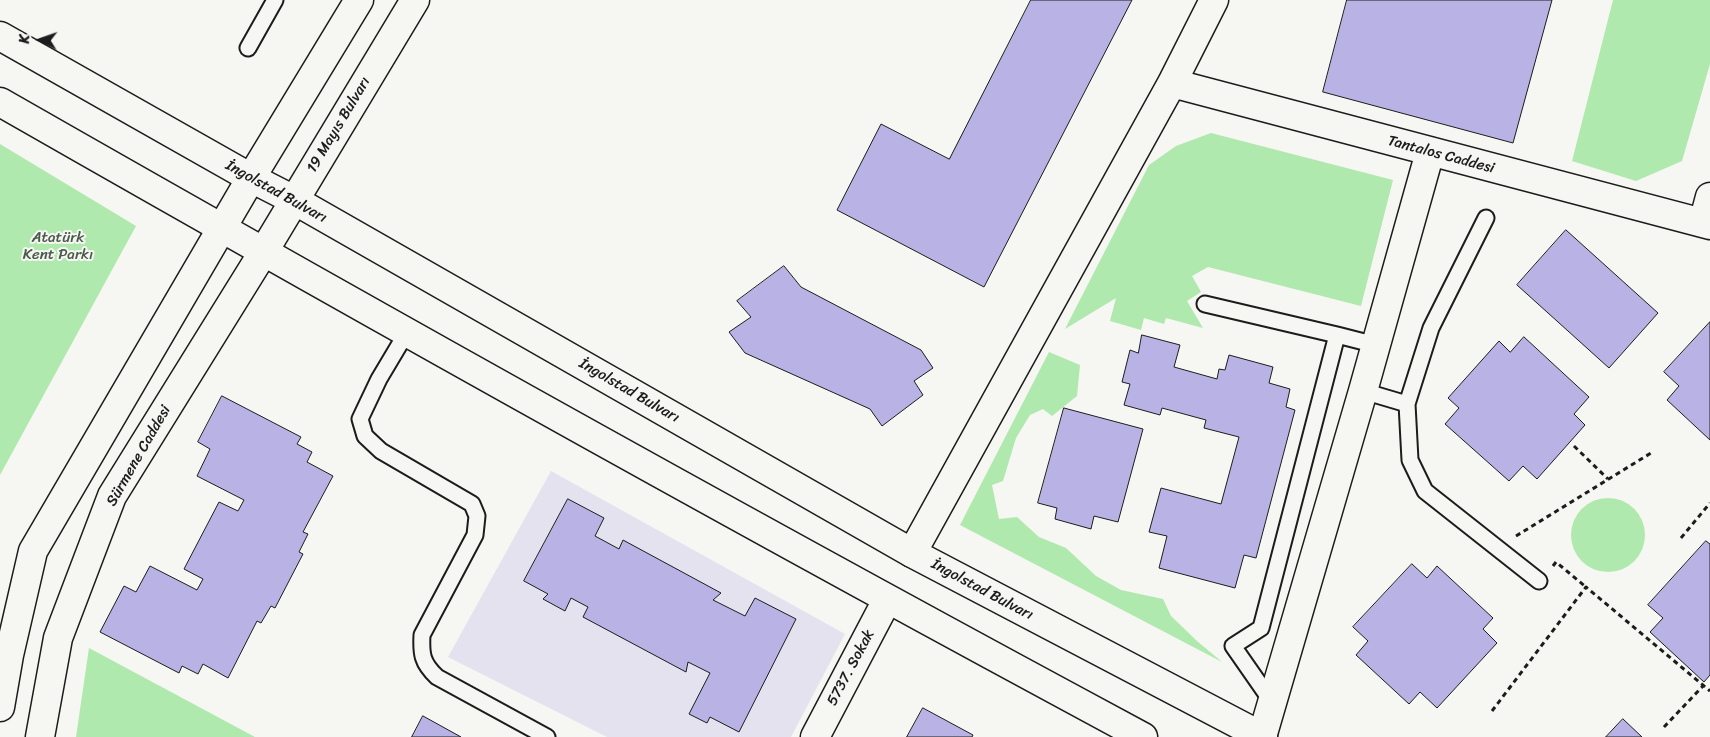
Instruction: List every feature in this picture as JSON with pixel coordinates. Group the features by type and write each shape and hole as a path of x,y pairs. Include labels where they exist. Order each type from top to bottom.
{"main road":[{"path":"0,707 9,654 33,551 251,178 359,0"},
{"path":"912,553 1172,83 1214,0"},
{"name":"19 Mayıs Bulvarı","path":"264,251 409,2"},
{"name":"İngolstad Bulvarı","path":"0,36 251,178 294,200 912,553 1263,737"},
{"name":"Tantalos Caddesi","path":"1172,83 1706,224"},
{"path":"0,102 887,600 1143,737"},
{"path":"1263,737 1430,152"},
{"path":"1706,224 1710,197"},
{"name":"Sürmene Caddesi","path":"40,737 58,638 112,496 264,251"},
{"name":"5737. Sokak","path":"816,737 887,600"}],"lane":[{"path":"248,48 275,0"},
{"path":"1486,218 1431,328 1407,404 1410,460 1425,490 1539,581"},
{"path":"1205,304 1376,345"},
{"path":"407,332 379,379 360,419 365,436 381,451 472,504 477,516 475,535 422,635 421,651 427,668 437,676 547,737"},
{"path":"1272,702 1233,646 1261,628 1337,336"},
{"path":"1363,391 1407,404"}],"path":[{"path":"1574,446 1608,479"},
{"path":"1497,548 1651,453"},
{"path":"1681,538 1710,503"},
{"path":"1539,581 1556,562 1710,691"},
{"path":"1492,711 1586,587"},
{"path":"1664,727 1703,686"}],"shaded area":[{"path":"551,471 845,634 791,737 607,737 448,657"}],"green space":[{"path":"1613,0 1710,0 1710,64 1682,161 1636,181 1572,161"},
{"path":"1211,133 1393,180 1361,306 1208,267 1192,276 1201,292 1187,301 1203,328 1166,318 1164,324 1144,318 1141,330 1110,321 1116,298 1065,329 1149,165 1176,146"},
{"name":"Atatürk Kent Parkı","path":"0,144 136,226 0,475"},
{"path":"1049,352 1080,365 1077,396 1052,416 1043,409 1030,415 1016,438 1003,481 992,485 999,519 1017,517 1039,537 1066,548 1096,576 1121,590 1163,599 1171,616 1222,662 960,525"},
{"path":"1608,498 1622,501 1634,509 1642,521 1645,535 1642,549 1634,561 1622,569 1608,572 1594,569 1582,561 1574,549 1571,535 1574,521 1582,509 1594,501"},
{"path":"89,648 255,737 76,737"}],"building":[{"path":"1031,0 1132,0 984,287 837,210 881,124 949,159"},
{"path":"1347,0 1552,0 1513,143 1323,92"},
{"path":"1566,230 1658,313 1609,368 1517,285"},
{"path":"784,266 801,287 921,350 933,368 914,381 923,395 882,426 870,409 745,353 729,332 751,317 737,301"},
{"path":"1710,322 1710,440 1667,400 1679,386 1664,372"},
{"path":"1142,335 1180,345 1174,367 1217,379 1219,369 1225,370 1229,355 1273,367 1269,383 1290,389 1286,407 1295,410 1256,558 1244,555 1235,588 1159,568 1167,536 1149,532 1161,488 1221,504 1239,437 1204,428 1206,420 1162,408 1160,415 1124,405 1130,384 1122,382 1130,350 1138,353"},
{"path":"1524,337 1589,397 1574,414 1585,425 1537,479 1523,466 1509,481 1445,424 1459,408 1448,398 1499,341 1510,352"},
{"path":"222,396 301,437 297,444 312,452 307,462 333,476 303,532 308,534 299,552 303,554 275,608 271,606 261,623 257,621 228,678 203,664 198,674 182,666 179,673 100,632 124,586 136,592 150,566 197,590 203,579 184,569 219,502 238,511 244,500 197,476 210,449 198,442"},
{"path":"1064,408 1143,429 1118,522 1094,516 1091,529 1055,519 1057,508 1038,503"},
{"path":"568,499 604,518 595,536 619,549 623,540 721,593 713,600 745,616 755,598 796,619 739,732 710,717 707,723 689,714 710,673 688,662 686,672 583,617 588,607 571,598 565,611 543,599 548,594 524,581"},
{"path":"1706,541 1710,544 1710,675 1704,682 1650,632 1663,618 1648,605"},
{"path":"1412,564 1427,578 1437,566 1493,618 1483,629 1497,643 1437,708 1420,692 1409,704 1356,655 1368,641 1353,627"},
{"path":"923,708 973,735 972,737 907,737"},
{"path":"423,716 461,737 412,737"},
{"path":"1623,719 1642,737 1606,737"}]}
